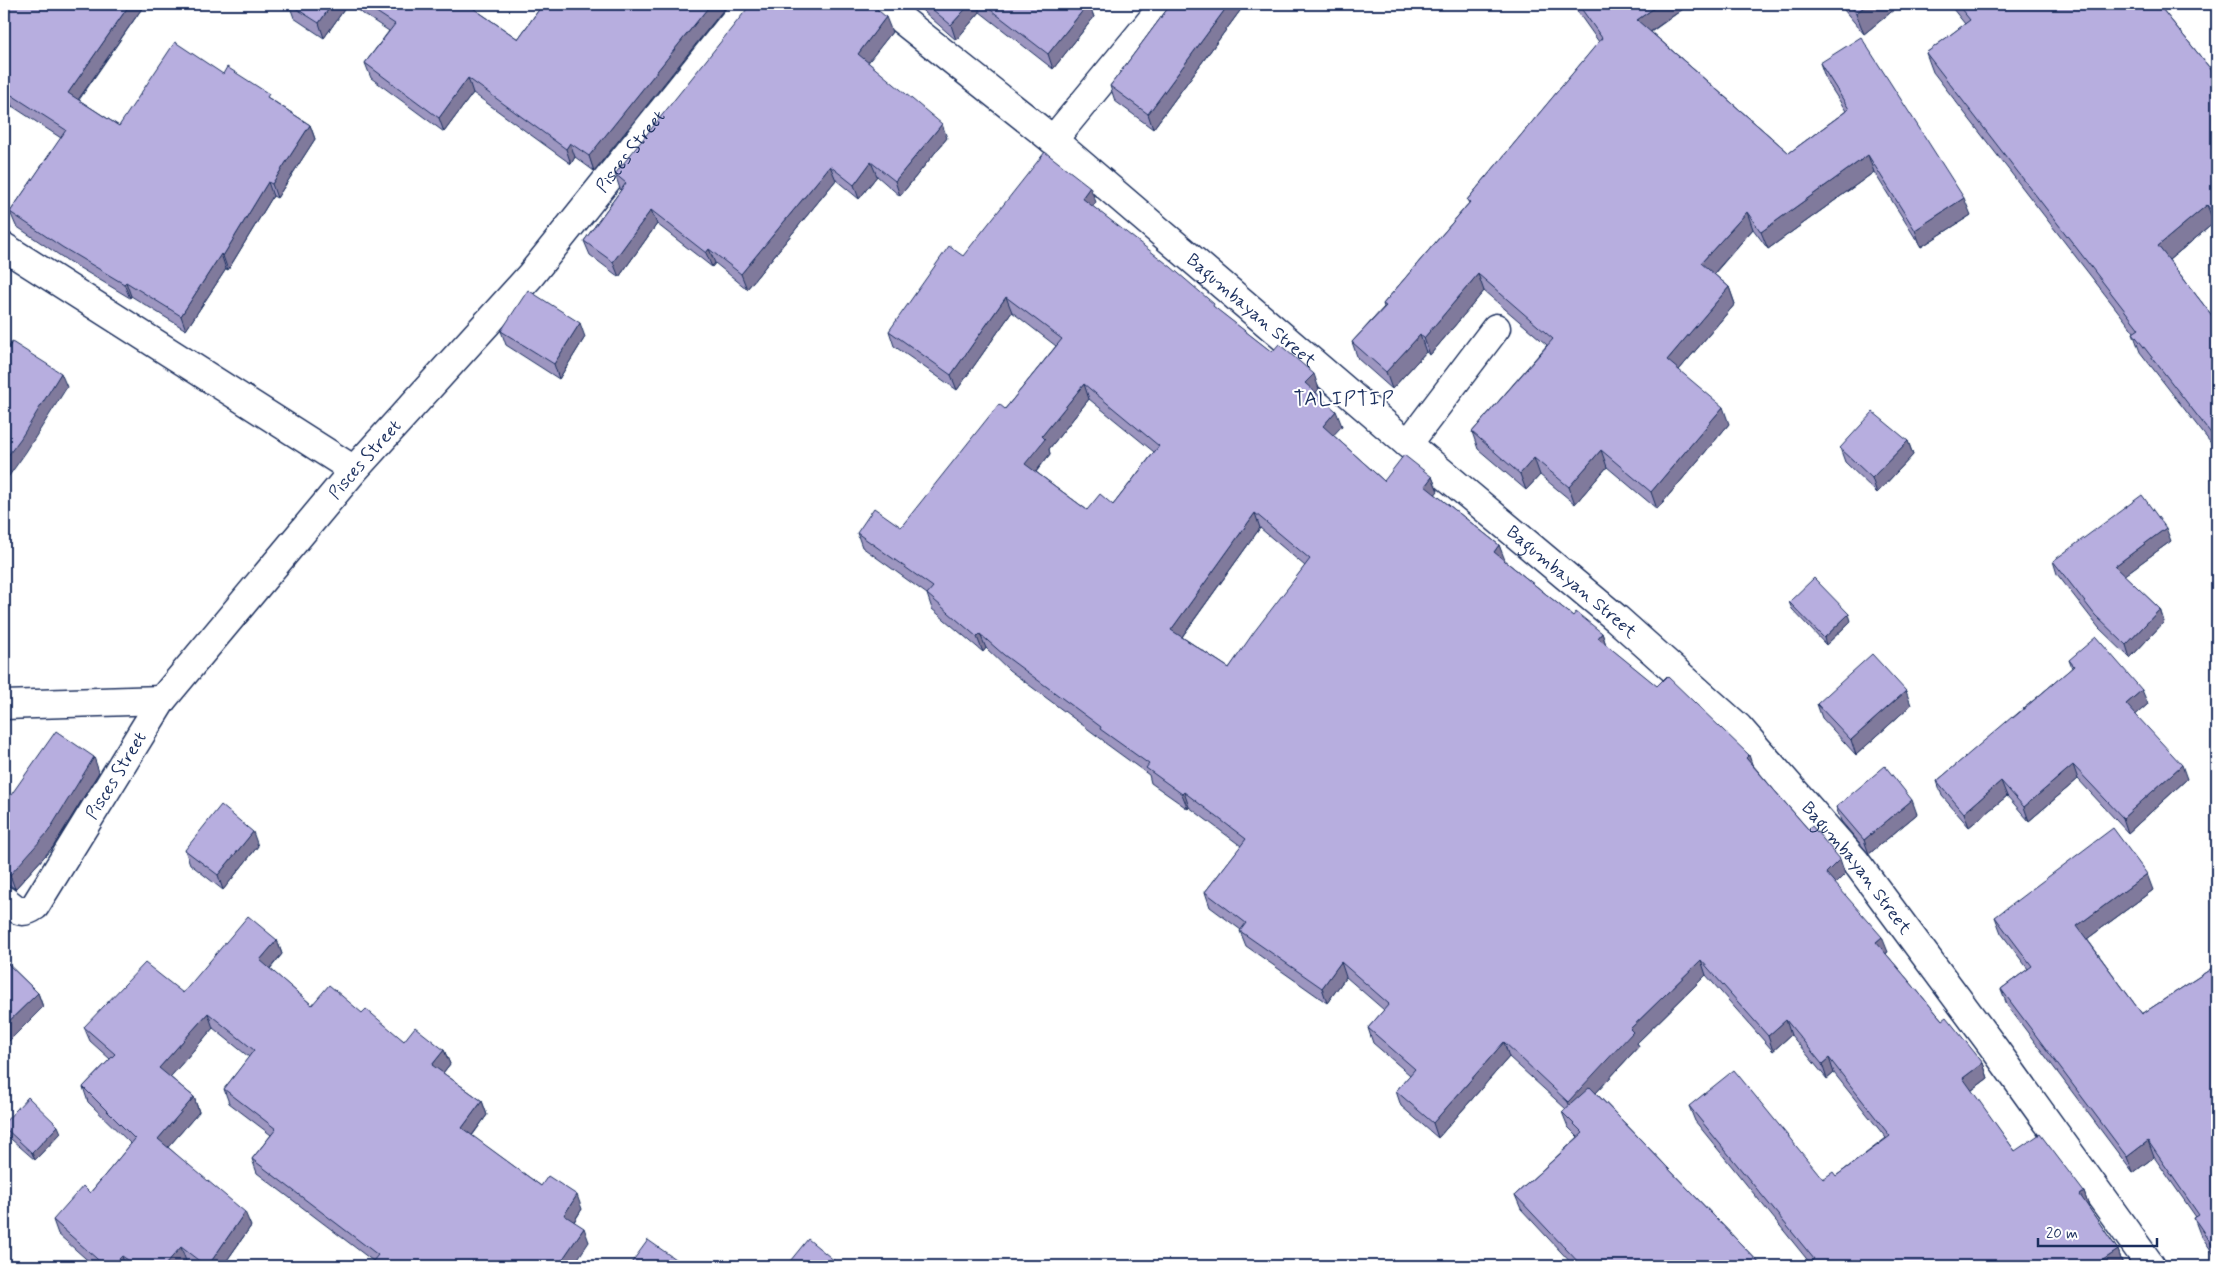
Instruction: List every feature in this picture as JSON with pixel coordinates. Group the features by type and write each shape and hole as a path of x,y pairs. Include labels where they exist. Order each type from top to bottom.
{"street":[{"name":"Pisces Street","path":"4,900 22,912 27,912 35,906 162,700 354,470 530,276 748,4"},
{"name":"Bagumbayan Street","path":"882,4 1053,140 1408,444 1616,618 1738,727 1856,862 1994,1048 2151,1266"},
{"path":"1053,140 1165,4"},
{"path":"4,247 354,470"},
{"path":"1408,444 1496,328"},
{"path":"4,705 162,700"}],"building":[{"path":"4,4 130,4 68,93 119,126 175,42 223,74 227,67 269,94 267,97 310,125 272,184 268,182 223,256 221,254 181,316 126,282 124,284 62,247 10,212 66,130 7,92 4,94"},
{"path":"289,4 332,4 319,23"},
{"path":"364,4 467,4 518,39 543,4 711,4 589,156 570,143 566,149 468,78 439,118 365,63 395,24"},
{"path":"751,4 871,4 886,17 858,54 942,124 895,181 871,162 854,185 830,166 741,274 709,249 706,253 651,210 613,262 584,241 626,183 615,174"},
{"path":"926,4 970,4 951,25"},
{"path":"983,4 1088,4 1048,54"},
{"path":"1171,4 1229,4 1148,114 1110,86"},
{"path":"1578,4 1660,4 1637,20 1789,153 1849,109 1820,63 1861,37 1964,198 1915,230 1868,155 1761,232 1747,212 1701,263 1729,287 1667,360 1723,407 1651,492 1601,450 1569,487 1534,458 1520,474 1472,432 1553,339 1478,274 1424,338 1420,335 1386,372 1352,342 1386,306 1383,304 1470,202 1467,200 1602,38"},
{"path":"1849,4 1868,4 1856,13"},
{"path":"1957,4 2158,4 2217,77 2217,217 2207,205 2158,246 2217,322 2217,441 2133,333 2139,329 1926,53 1970,20"},
{"path":"1045,152 1090,187 1082,198 1171,267 1214,304 1213,306 1272,352 1279,344 1314,374 1305,383 1336,411 1323,426 1384,481 1404,455 1432,477 1425,486 1499,545 1494,552 1573,616 1576,612 1602,633 1598,638 1657,686 1667,676 1749,755 1746,758 1808,829 1812,826 1840,859 1826,873 1882,937 1876,942 1942,1020 1946,1017 1983,1063 1963,1078 2015,1151 2040,1134 2084,1192 2080,1195 2118,1250 2094,1266 1806,1266 1814,1259 1689,1106 1734,1070 1823,1179 1833,1172 1836,1176 1890,1136 1829,1058 1822,1064 1786,1020 1768,1036 1701,960 1630,1029 1633,1032 1568,1102 1504,1042 1433,1123 1396,1091 1415,1069 1368,1028 1389,1004 1341,962 1322,988 1240,931 1246,923 1205,892 1246,839 1184,792 1182,794 1146,768 1149,764 1100,729 1101,727 1004,655 980,634 977,637 927,594 933,587 857,533 874,508 901,527 999,404 1005,409 1062,339 1006,297 951,375 889,331 949,246 963,256","holes":["1084,384 1159,446 1113,505 1100,494 1087,510 1025,464 1045,439 1042,436","1255,513 1310,559 1229,668 1171,630"]},
{"path":"528,290 580,323 554,364 501,331"},
{"path":"12,342 61,373 21,438 4,461 4,355"},
{"path":"1873,412 1908,441 1872,478 1840,448"},
{"path":"2142,495 2166,528 2115,566 2160,609 2126,645 2095,615 2053,561"},
{"path":"1814,578 1849,614 1824,638 1789,602"},
{"path":"2096,637 2142,690 2126,704 2182,765 2123,818 2073,765 2024,807 2001,781 1964,813 1937,781 2074,666 2069,660"},
{"path":"1872,654 1906,691 1851,740 1817,704"},
{"path":"56,731 94,757 48,832 10,875 4,870 4,805"},
{"path":"1885,766 1912,800 1864,840 1836,807"},
{"path":"221,805 253,832 218,875 185,850"},
{"path":"2113,828 2147,874 2077,926 2142,1014 2217,965 2217,1252 2194,1218 2199,1215 2148,1141 2127,1157 2001,989 2032,966 1995,917"},
{"path":"248,916 277,940 260,960 312,1005 329,985 362,1013 366,1009 404,1041 415,1027 444,1050 432,1065 482,1101 462,1128 541,1186 548,1176 577,1195 564,1215 584,1228 558,1266 369,1266 378,1255 252,1159 276,1129 224,1089 254,1050 208,1013 159,1068 194,1097 158,1139 245,1212 208,1266 181,1247 164,1266 137,1266 122,1256 112,1266 105,1266 53,1220 83,1186 90,1193 135,1139 83,1087 115,1054 84,1027 145,963 183,993"},
{"path":"4,960 38,993 4,1026"},
{"path":"1590,1087 1762,1266 1582,1266 1515,1195 1583,1133 1562,1112"},
{"path":"28,1097 58,1126 32,1153 4,1127 4,1123"},
{"path":"808,1239 841,1266 786,1266"},
{"path":"648,1240 685,1266 629,1266"}],"district":[{"name":"TALIPTIP","path":"1344,398"}]}
